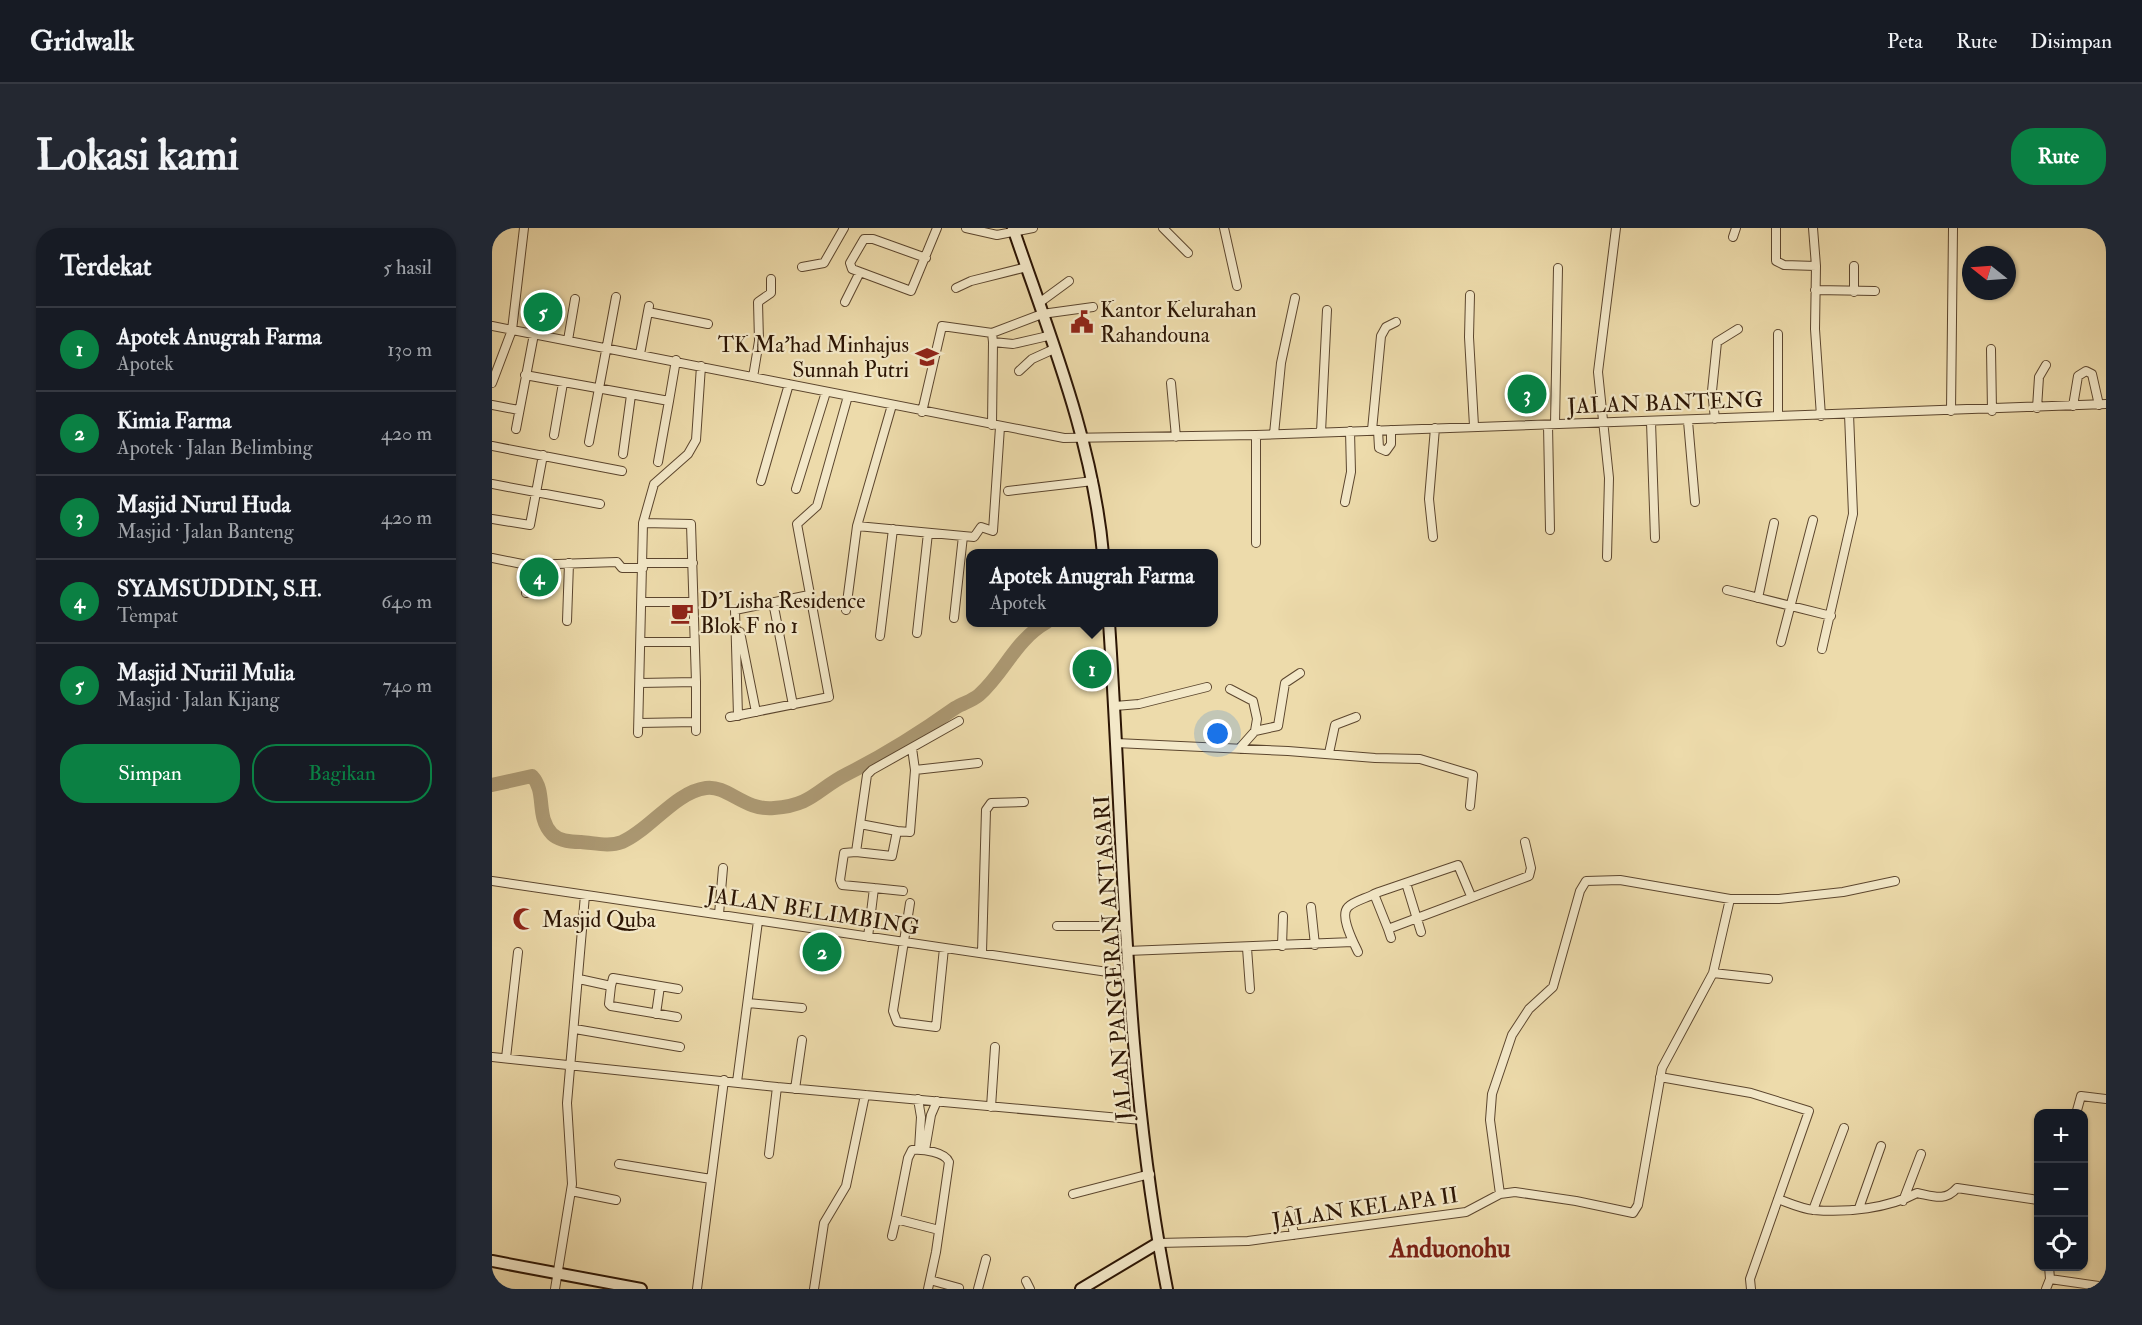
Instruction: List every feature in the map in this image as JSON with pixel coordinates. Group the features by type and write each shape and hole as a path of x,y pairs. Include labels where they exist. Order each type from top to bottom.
{"street":[{"path":"492,383 495,369 512,330 524,228"},
{"path":"802,267 824,262 844,228"},
{"path":"926,258 873,239 864,238 850,263 852,269 911,291 926,258 937,228"},
{"path":"966,228 988,234 1033,228"},
{"path":"1163,228 1188,253"},
{"path":"1224,228 1237,286"},
{"path":"1607,557 1608,478 1598,372 1616,228"},
{"path":"1733,237 1736,228"},
{"path":"1776,228 1776,261 1784,265 1816,266"},
{"path":"1813,228 1821,416"},
{"path":"1951,411 1953,228"},
{"path":"1014,230 1082,437 1094,481 1102,549"},
{"path":"1854,266 1854,292"},
{"path":"956,288 984,277 1027,267"},
{"path":"1550,530 1551,424 1558,268"},
{"path":"845,302 860,272"},
{"path":"753,377 759,341 758,302 771,293 771,279"},
{"path":"922,412 940,327 992,333 1040,309 1069,281"},
{"path":"1815,290 1875,291"},
{"path":"1470,295 1469,337 1474,426"},
{"path":"589,442 604,346 616,297"},
{"path":"1274,434 1281,363 1295,298"},
{"path":"568,340 575,299"},
{"path":"1040,309 1093,308"},
{"path":"640,354 649,309 708,324"},
{"path":"1321,432 1327,310"},
{"path":"1391,429 1391,444 1386,451 1379,448 1375,430 1381,336 1386,327 1396,322"},
{"name":"JALAN BANTENG","path":"492,326 676,360 922,412 1064,438 1256,435 1778,416 1992,411 2102,405"},
{"path":"1715,419 1712,391 1717,342 1738,329"},
{"path":"857,526 974,537 981,527 993,531 996,426 992,333"},
{"path":"516,429 534,334"},
{"path":"1778,334 1778,416"},
{"path":"993,342 1013,344 1048,336"},
{"path":"1019,371 1032,359 1054,349"},
{"path":"1991,349 1992,411"},
{"path":"658,462 676,360"},
{"path":"2037,408 2039,377 2046,365"},
{"path":"638,733 642,642 643,523 654,484 688,453 696,440 701,366"},
{"path":"2073,406 2079,376 2086,371 2092,375 2102,405"},
{"path":"525,375 669,401"},
{"path":"554,435 563,383"},
{"path":"1170,383 1176,437"},
{"path":"761,481 789,384"},
{"path":"796,489 826,392"},
{"path":"623,453 631,395"},
{"path":"735,610 734,716 830,697 797,524 817,506 848,396"},
{"path":"492,405 519,410"},
{"path":"846,610 857,526 892,405"},
{"path":"1822,649 1853,514 1849,414"},
{"path":"1688,421 1695,502"},
{"path":"1651,422 1655,538"},
{"path":"1433,537 1429,499 1435,428"},
{"path":"1345,502 1351,472 1350,431"},
{"path":"1256,435 1256,543"},
{"path":"492,446 622,471"},
{"path":"492,519 530,525 543,456"},
{"path":"1008,491 1094,481"},
{"path":"492,484 600,504"},
{"path":"1781,642 1813,520"},
{"path":"639,723 696,726 692,524 643,523"},
{"path":"1758,598 1774,523"},
{"path":"880,636 893,529"},
{"path":"917,633 928,533"},
{"path":"954,618 963,536"},
{"path":"492,558 528,565 617,562 622,568 693,563"},
{"path":"567,621 568,563"},
{"path":"526,593 528,565"},
{"path":"1727,590 1831,616"},
{"path":"735,610 809,595"},
{"path":"642,602 693,602"},
{"path":"773,602 793,705"},
{"path":"735,610 756,712"},
{"name":"JALAN PANGERAN ANTASARI","path":"1109,627 1128,975 1142,1120 1158,1243 1167,1289"},
{"path":"642,642 694,642"},
{"path":"1255,731 1278,726 1285,683 1300,673"},
{"path":"640,682 696,682"},
{"path":"1115,706 1139,704 1207,687"},
{"path":"1230,689 1253,701 1257,719 1255,731 1246,744 1239,749"},
{"path":"1329,753 1335,725 1356,717"},
{"path":"856,852 869,773 959,721"},
{"path":"1116,743 1420,759 1471,774 1474,782 1470,806"},
{"path":"860,824 897,831 912,830 915,770 912,748"},
{"path":"915,770 978,763"},
{"path":"982,952 986,810 991,803 1024,802"},
{"path":"897,831 896,856 847,852 844,855 840,883 903,891"},
{"path":"1388,929 1531,875 1525,842"},
{"path":"1358,952 1346,918 1347,908 1374,894 1458,866 1471,896"},
{"path":"719,914 723,868"},
{"path":"1500,1194 1490,1120 1492,1094 1512,1035 1529,1010 1553,987 1584,883 1602,879 1620,880 1730,899 1808,897 1894,881"},
{"name":"JALAN BELIMBING","path":"492,882 1128,975"},
{"path":"1406,883 1421,932"},
{"path":"868,937 874,888"},
{"path":"1374,894 1391,938"},
{"path":"555,1289 571,1191 567,1125 585,895"},
{"name":"JALAN KELAPA II","path":"1158,1243 1248,1241 1466,1212 1500,1194 1515,1192 1541,1194 1633,1213 1638,1205 1664,1064 1713,973 1730,899"},
{"path":"910,903 893,1011 897,1022 935,1028 937,1025 944,948"},
{"path":"1311,907 1315,945"},
{"path":"1282,946 1283,916"},
{"path":"737,1082 758,921"},
{"path":"1057,926 1125,926"},
{"path":"1126,951 1353,942"},
{"path":"1247,948 1250,989"},
{"path":"507,1058 518,952"},
{"path":"1713,973 1768,979"},
{"path":"676,1017 610,1005 611,986 613,978 678,989"},
{"path":"579,979 611,986"},
{"path":"656,1014 660,986"},
{"path":"748,1003 802,1008"},
{"path":"574,1029 680,1047"},
{"path":"795,1089 802,1040"},
{"path":"992,1107 995,1047"},
{"path":"492,1057 795,1089 1142,1120"},
{"path":"1660,1077 1751,1093 1809,1111 1750,1280 1751,1289"},
{"path":"697,1289 724,1080"},
{"path":"769,1154 777,1087"},
{"path":"814,1289 824,1223 846,1186 865,1095"},
{"path":"2077,1109 2081,1096 2106,1099"},
{"path":"918,1099 922,1150"},
{"path":"922,1150 937,1101"},
{"path":"1813,1210 1844,1128"},
{"path":"1859,1208 1881,1146"},
{"path":"892,1236 908,1158 912,1150 922,1150 949,1159 928,1289"},
{"path":"1903,1201 1920,1154"},
{"path":"619,1164 711,1179"},
{"path":"1073,1194 1150,1174"},
{"path":"1778,1199 1813,1210 1859,1208 1903,1201 1917,1193 1938,1198 1951,1195 1957,1188 2034,1199"},
{"path":"571,1191 616,1200"},
{"path":"1290,1211 1294,1234"},
{"path":"896,1219 939,1230"},
{"path":"1081,1289 1158,1243"},
{"path":"978,1289 986,1259"},
{"path":"492,1261 641,1289"},
{"path":"2046,1289 2050,1279 2049,1271"},
{"path":"2050,1279 2106,1287"},
{"path":"930,1280 958,1288"},
{"path":"1026,1281 1030,1289"}],"waterway":[{"path":"492,785 532,776 539,789 544,820 552,834 565,841 602,844 622,842 643,829 684,796 706,788 722,790 763,808 798,804 976,697 988,686 1018,647 1039,627"}],"place":[{"name":"Masjid Nuriil Mulia","path":"543,312"},
{"name":"Kantor Kelurahan Rahandouna","path":"1082,322"},
{"name":"TK Ma'had Minhajus Sunnah Putri","path":"927,357"},
{"name":"Masjid Nurul Huda","path":"1527,394"},
{"name":"SYAMSUDDIN, S.H.","path":"539,577"},
{"name":"D'Lisha Residence Blok F no 1","path":"682,613"},
{"name":"Apotek Anugrah Farma","path":"1092,669"},
{"name":"Masjid Quba","path":"524,919"},
{"name":"Kimia Farma","path":"822,952"}],"district":[{"name":"Anduonohu","path":"1450,1248"}]}
